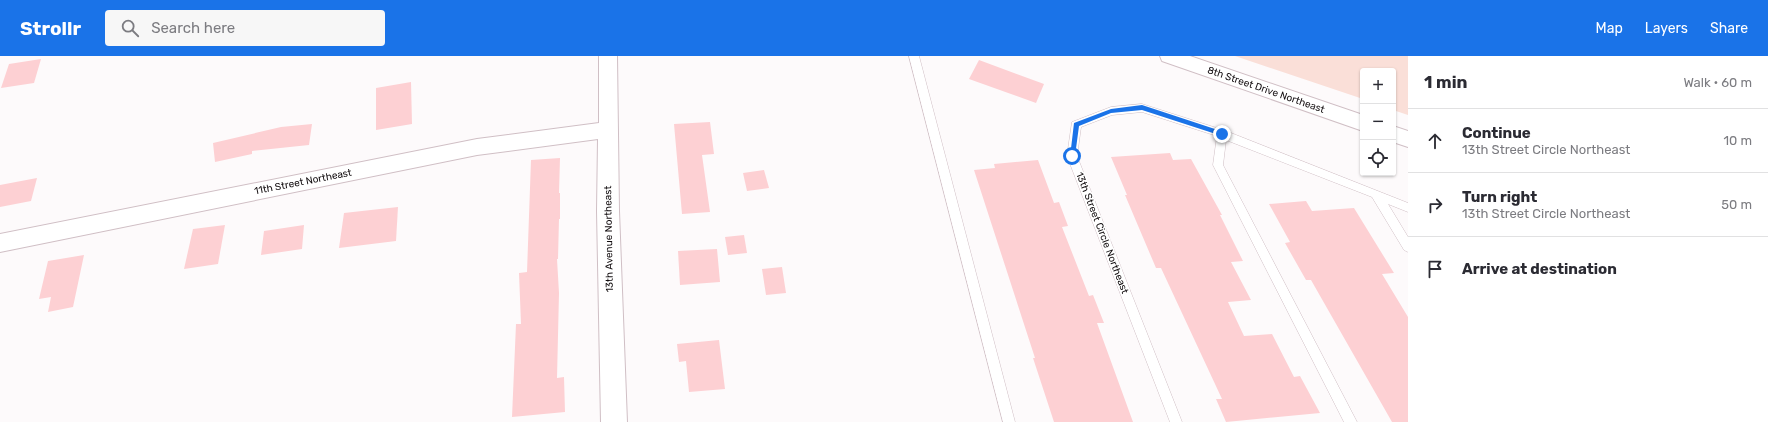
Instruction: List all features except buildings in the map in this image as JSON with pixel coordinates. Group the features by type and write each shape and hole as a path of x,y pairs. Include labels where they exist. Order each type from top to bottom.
{"street":[{"name":"13th Avenue Northeast","path":"608,56 608,211 614,422"},
{"name":"8th Street Drive Northeast","path":"1169,56 1360,122"},
{"name":"11th Street Northeast","path":"0,243 477,147 608,130"},
{"path":"1396,135 1408,139"}],"lane":[{"path":"914,56 1010,422"},
{"name":"13th Street Circle Northeast","path":"1176,422 1072,156 1076,125 1111,111 1142,108 1222,134 1408,208"},
{"path":"1222,134 1218,165 1351,422"},
{"path":"1376,194 1408,247"}],"shaded area":[{"path":"1235,56 1408,56 1408,115 1396,111 1396,68 1360,68 1360,98"}],"route":[{"path":"1072,156 1076,125 1111,111 1142,108 1222,134"}]}
